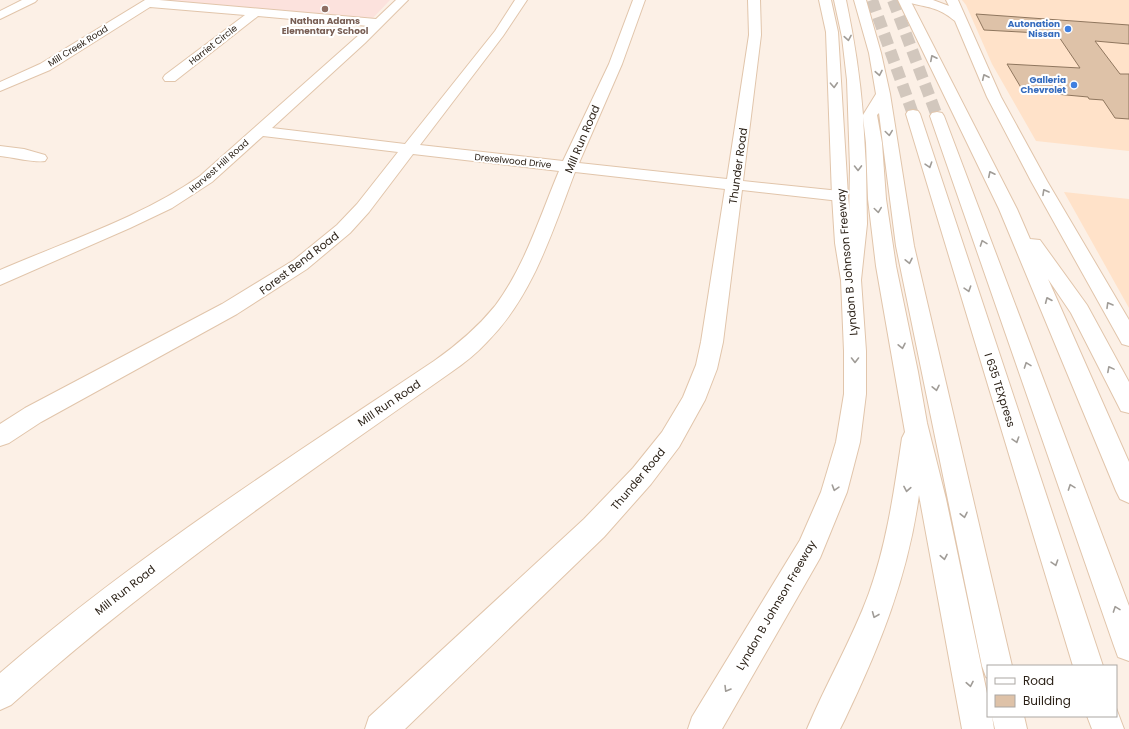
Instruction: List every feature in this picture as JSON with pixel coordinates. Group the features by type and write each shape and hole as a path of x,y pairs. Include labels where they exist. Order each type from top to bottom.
{"main road":[{"path":"0,16 32,0"},
{"name":"Harvest Hill Road","path":"0,278 168,205 188,193 206,179 379,23 402,0"},
{"name":"Forest Bend Road","path":"0,436 33,415 255,296 323,248 348,226 410,149 499,33 521,0"},
{"name":"Mill Run Road","path":"0,694 68,634 167,558 442,367 480,337 504,308 515,290 538,244 569,167 620,51 638,0"},
{"name":"Thunder Road","path":"382,729 594,528 660,455 686,414 703,378 712,342 736,184 754,41 754,0"},
{"name":"Lyndon B Johnson Freeway","path":"704,729 810,549 834,492 848,442 855,394 855,351 851,280 844,243 840,196 832,32 826,0"},
{"path":"840,0 848,37 854,80 858,168 858,224 851,280"},
{"path":"860,0 875,53 884,94 905,246 997,665"},
{"path":"904,0 1008,209 1129,491"},
{"path":"911,0 934,3 947,9 961,20"},
{"path":"952,0 994,97 1039,180 1129,338"},
{"path":"150,2 379,23"},
{"name":"Mill Creek Road","path":"0,87 45,67 150,2"},
{"name":"Harriet Circle","path":"170,78 256,12"},
{"path":"884,94 870,116 874,143 877,199 886,266 978,729"},
{"name":"I 635 TEXpress","path":"913,114 1088,665"},
{"path":"937,116 1129,646"},
{"name":"Drexelwood Drive","path":"258,131 569,167 840,196"},
{"path":"0,151 24,154 39,158"},
{"path":"1008,209 1080,310 1129,404"},
{"path":"823,729 852,672 878,609 897,547 908,486 916,423"},
{"path":"1107,441 1129,470"},
{"path":"1008,717 1011,729"},
{"path":"1103,717 1108,729"}],"shaded area":[{"name":"Nathan Adams Elementary School","path":"164,0 390,0 373,18"},
{"path":"962,0 1129,0 1129,151 1036,141 992,64 966,5"},
{"path":"1064,192 1129,199 1129,308"}],"building":[{"path":"976,14 1129,25 1129,44 1095,41 1120,74 1129,74 1129,119 1115,118 1103,100 1089,99 1088,97 1023,91 1007,64 1080,68 1057,34 984,30"}],"tunnel":[{"path":"872,0 913,114"},
{"path":"893,0 937,116"}],"place":[{"name":"Nathan Adams Elementary School","path":"325,9"},
{"name":"Autonation Nissan","path":"1068,29"},
{"name":"Galleria Chevrolet","path":"1074,85"}]}
